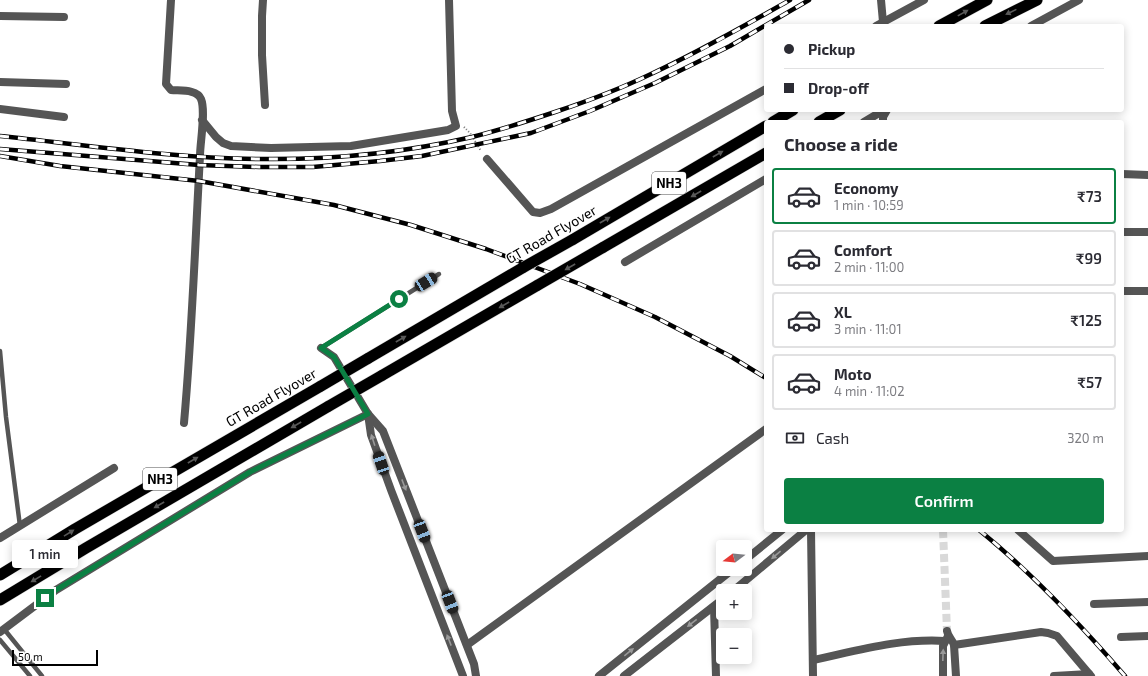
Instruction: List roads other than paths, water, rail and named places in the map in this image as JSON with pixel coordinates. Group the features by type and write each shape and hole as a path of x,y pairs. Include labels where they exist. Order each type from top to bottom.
{"highway":[{"path":"943,24 987,0"},
{"path":"989,24 1037,0"},
{"path":"776,120 790,112"},
{"path":"822,120 836,112"},
{"name":"GT Road Flyover","path":"0,576 75,529 764,127"},
{"name":"NH3","path":"0,600 86,548 764,154"}],"street":[{"path":"171,0 166,84 171,90 198,94 202,103 190,351 184,423"},
{"path":"263,0 262,55 265,105"},
{"path":"202,120 223,143 231,146 271,148 351,146 448,130 456,126 452,111 449,0"},
{"path":"880,24 881,0"},
{"path":"880,24 924,0"},
{"path":"1035,24 1079,0"},
{"path":"0,16 64,17"},
{"path":"0,82 66,84"},
{"path":"487,159 533,212 540,213 764,90"},
{"path":"0,109 64,117"},
{"path":"868,120 882,112"},
{"path":"1124,174 1148,175"},
{"path":"625,262 764,180"},
{"path":"1124,232 1148,232"},
{"path":"1124,291 1148,291"},
{"path":"321,348 334,357 368,414 383,431 467,645 474,664 476,676"},
{"path":"2,631 56,590 250,472 368,414"},
{"path":"368,414 372,435 391,490 463,676"},
{"path":"467,645 764,430"},
{"path":"0,538 114,468"},
{"path":"752,554 780,532"},
{"path":"741,584 804,532"},
{"path":"810,532 813,676"},
{"path":"1020,532 1053,561 1148,556"},
{"path":"599,676 724,576"},
{"path":"1094,604 1148,602"},
{"path":"624,676 714,607"},
{"path":"714,607 716,676"},
{"path":"954,645 1034,633 1048,633 1057,636 1090,675"},
{"path":"813,660 898,643 947,636 952,640 954,645 956,676"},
{"path":"943,676 943,661 947,636"},
{"path":"1122,637 1148,636"},
{"path":"1054,676 1090,675"}],"lane":[{"path":"321,348 438,274"},
{"path":"0,351 6,417 20,526"},
{"path":"2,631 42,676"},
{"path":"0,640 30,676"}],"tunnel":[{"path":"943,532 947,631"}],"railway":[{"path":"0,136 161,154 259,159 339,157 446,143 524,122 580,104 686,57 790,0"},
{"path":"768,24 809,0"},
{"path":"0,149 199,165 259,167 313,167 422,156 531,133 590,111 655,83 730,46 764,26"},
{"path":"0,156 60,166 199,181 334,205 411,225 486,249 580,284 655,317 730,356 764,377"},
{"path":"982,532 1037,581 1091,637 1125,676"}]}
